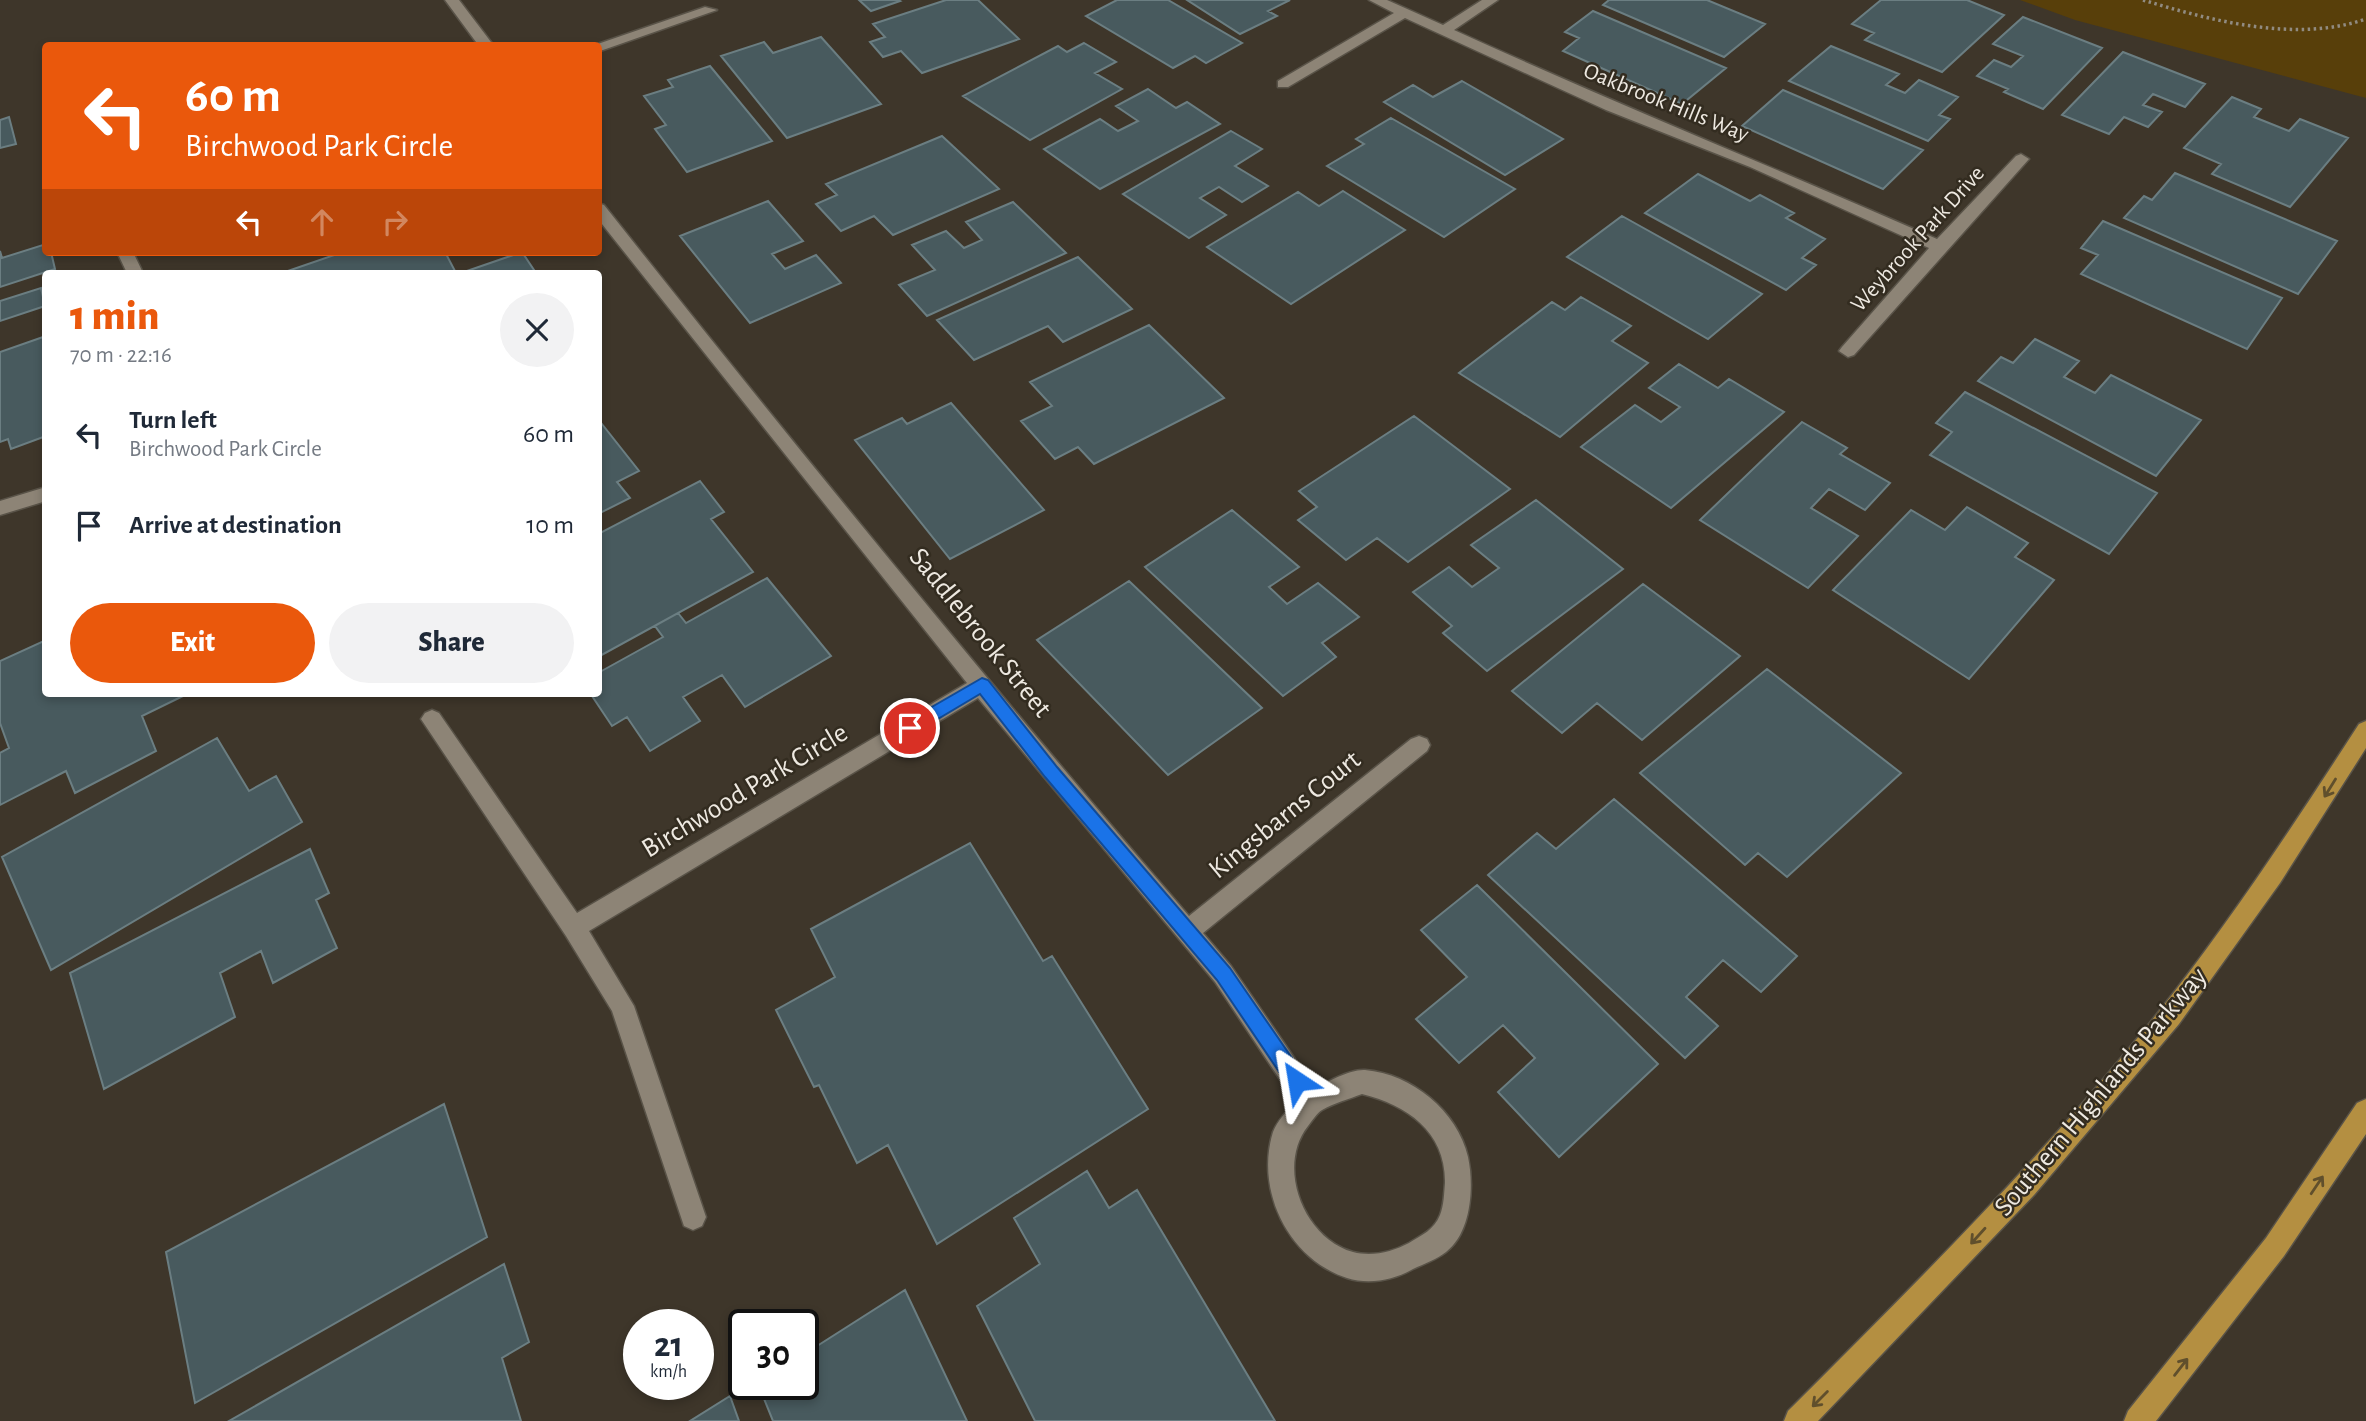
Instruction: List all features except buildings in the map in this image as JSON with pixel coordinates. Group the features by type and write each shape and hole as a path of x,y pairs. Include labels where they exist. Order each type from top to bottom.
{"main road":[{"name":"Southern Highlands Parkway","path":"1798,1421 1933,1286 2099,1104 2214,957 2313,814 2366,730"},
{"path":"2138,1421 2275,1247 2366,1112"}],"street":[{"path":"452,0 484,42"},
{"name":"Oakbrook Hills Way","path":"1376,0 1611,107 1755,164 1939,246"},
{"path":"1444,31 1491,0"},
{"path":"602,46 710,10"},
{"path":"1283,85 1404,13"},
{"name":"Weybrook Park Drive","path":"1848,351 1939,246 2021,159"},
{"name":"Saddlebrook Street","path":"602,213 729,375 1051,772 1223,974 1309,1101"},
{"path":"0,508 42,495"},
{"name":"Birchwood Park Circle","path":"574,928 982,685"},
{"path":"432,719 574,928 622,1006 693,1217"},
{"name":"Kingsbarns Court","path":"1188,931 1419,745"},
{"path":"1362,1082 1391,1087 1417,1101 1439,1123 1454,1151 1459,1181 1455,1212 1441,1238 1417,1258 1390,1268 1359,1268 1329,1257 1304,1237 1286,1209 1278,1179 1280,1149 1290,1122 1309,1101 1343,1085 1362,1082"}],"path":[{"path":"2143,0 2187,15 2225,22 2325,27 2354,26 2366,19"}],"shaded area":[{"path":"2020,0 2366,0 2366,98 2075,20"}],"route":[{"path":"910,728 982,685 1051,772 1223,974 1297,1081"}]}
